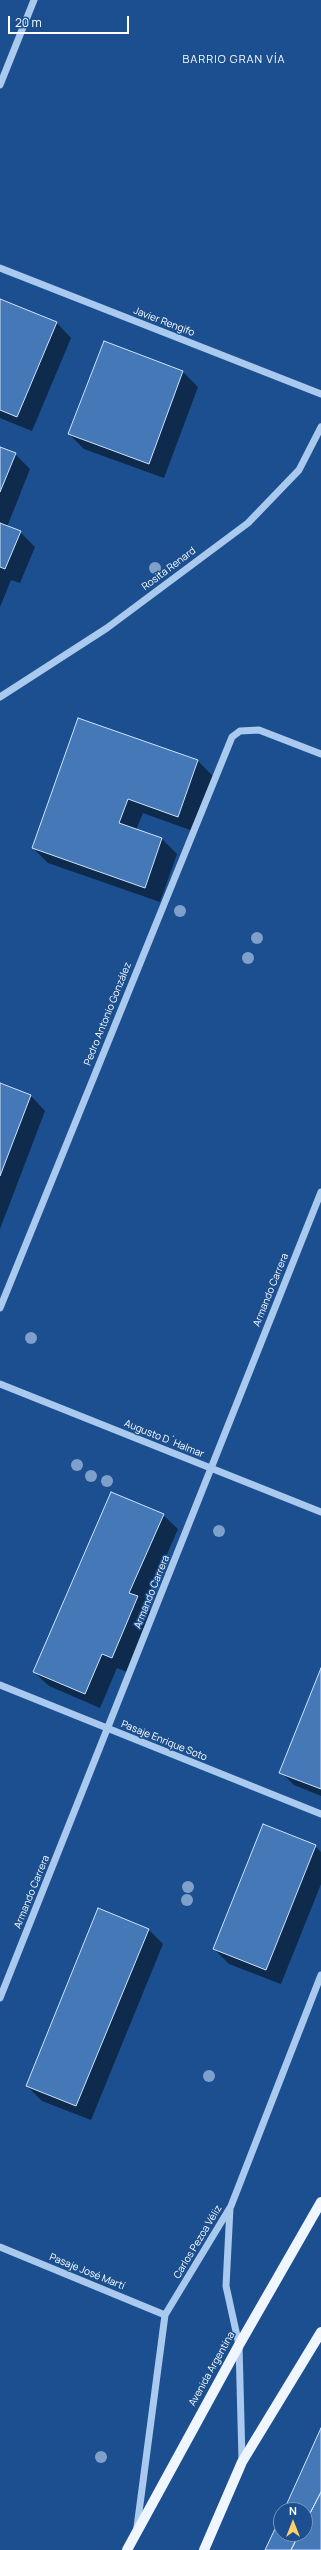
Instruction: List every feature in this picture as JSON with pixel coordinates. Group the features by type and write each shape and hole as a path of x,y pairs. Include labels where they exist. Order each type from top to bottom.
{"main road":[{"name":"Avenida Argentina","path":"127,2550 137,2529 239,2345 321,2202"},
{"path":"204,2550 242,2462 321,2332"}],"street":[{"path":"0,85 34,0"},
{"name":"Javier Rengifo","path":"0,268 321,394"},
{"name":"Rosita Renard","path":"0,697 107,628 248,523 299,470 321,427"},
{"name":"Pedro Antonio González","path":"0,1308 225,751 232,737 240,731 259,730 321,754"},
{"name":"Armando Carrera","path":"0,1998 212,1469 321,1192"},
{"name":"Augusto D´Halmar","path":"0,1384 321,1512"},
{"name":"Pasaje Enrique Soto","path":"0,1685 108,1730 321,1814"},
{"name":"Carlos Pezoa Véliz","path":"137,2529 166,2315 230,2206 321,1975"},
{"path":"230,2206 226,2286 239,2345 242,2462"},
{"name":"Pasaje José Martí","path":"0,2247 166,2315"}],"building":[{"path":"0,299 57,322 17,417 0,410"},
{"path":"104,341 183,371 149,464 68,434"},
{"path":"0,447 16,453 0,492"},
{"path":"0,523 21,531 5,569 0,567"},
{"path":"78,718 198,760 178,817 128,799 119,823 162,838 145,888 32,848"},
{"path":"0,1083 31,1095 0,1176"},
{"path":"111,1492 164,1514 129,1593 138,1596 112,1658 102,1654 85,1694 33,1672"},
{"path":"321,1668 321,1789 279,1773"},
{"path":"263,1824 316,1845 266,1970 213,1949"},
{"path":"98,1908 149,1929 76,2106 26,2086"},
{"path":"321,2428 321,2492 313,2508 313,2502 288,2502"},
{"path":"321,2492 321,2550 291,2550 295,2542 313,2542 313,2508"},
{"path":"273,2533 273,2542 295,2542 291,2550 265,2550"}],"district":[{"name":"BARRIO GRAN VÍA","path":"234,60"}]}
